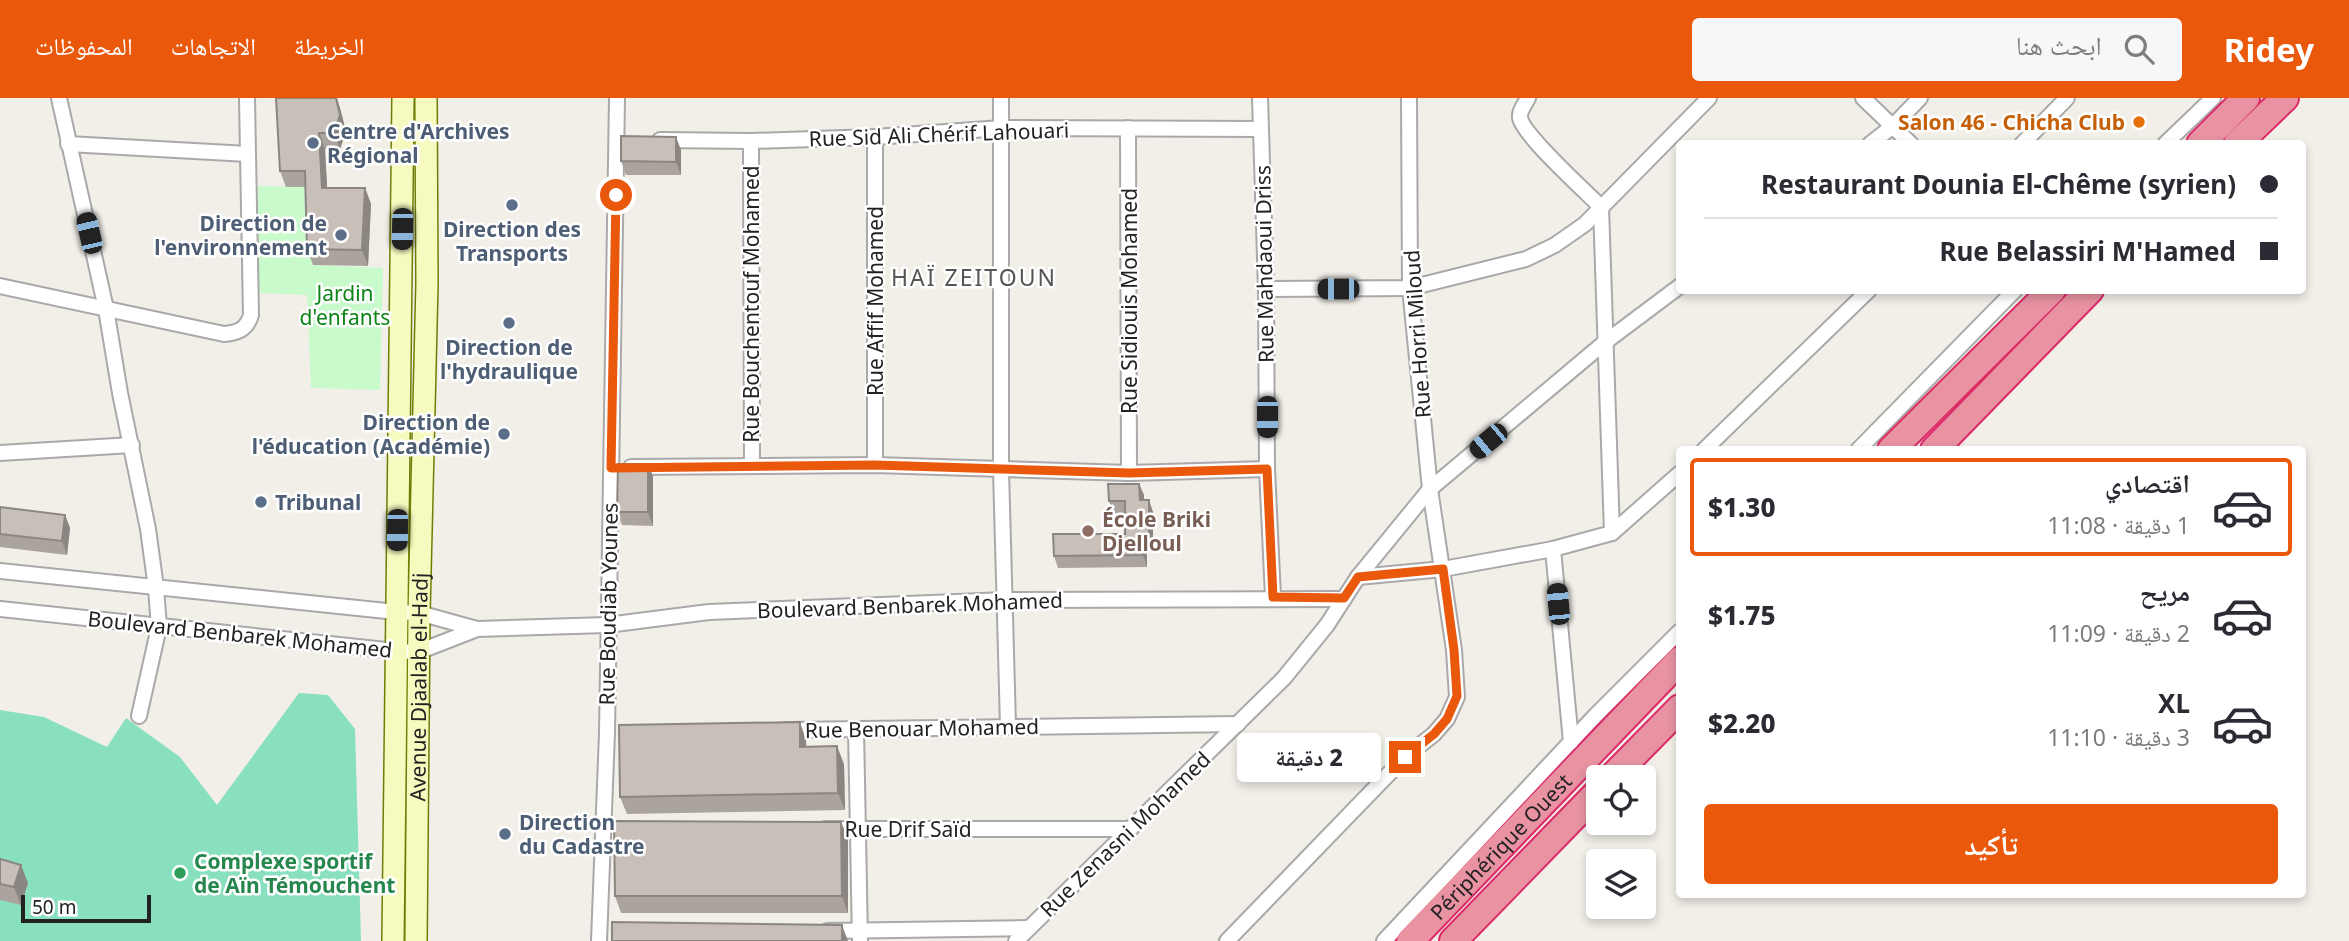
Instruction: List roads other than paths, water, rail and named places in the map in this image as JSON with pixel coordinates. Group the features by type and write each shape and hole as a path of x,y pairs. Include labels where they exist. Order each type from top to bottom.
{"highway":[{"path":"2204,140 2246,98"},
{"path":"2241,140 2285,98"},
{"path":"1895,446 2048,294"},
{"path":"1938,446 2086,294"},
{"name":"Périphérique Ouest","path":"1410,941 1676,664"},
{"path":"1624,765 1676,712"},
{"name":"Périphérique Ouest","path":"1453,941 1586,804"}],"main road":[{"name":"Avenue Djaalab el-Hadj","path":"393,941 403,98"},
{"name":"Avenue Djaalab el-Hadj","path":"416,941 418,652 427,283 426,98"}],"street":[{"path":"59,98 106,309 148,529 156,588 159,626 139,716"},
{"path":"0,286 224,334 234,333 248,324 251,315 247,98"},
{"name":"Rue Boudiab Younes","path":"604,933 613,733 607,625 611,468 630,140 617,98"},
{"path":"1001,98 1002,470 1008,726"},
{"name":"Rue Mahdaoui Driss","path":"1259,98 1266,289 1267,469 1273,597"},
{"name":"Rue Horri Miloud","path":"1227,941 1405,757 1434,734 1447,719 1457,696 1454,650 1430,489 1410,289 1409,98"},
{"path":"1528,98 1520,118 1525,127 1601,207 1612,533"},
{"path":"1266,289 1410,289 1526,258 1555,245 1585,224 1709,98"},
{"path":"1863,98 1907,140"},
{"path":"1875,140 1920,98"},
{"path":"2026,140 2067,98"},
{"path":"2169,140 2213,98"},
{"name":"Rue Sid Ali Chérif Lahouari","path":"630,140 751,141 876,137 1002,128 1260,129"},
{"name":"Rue Sidiouis Mohamed","path":"1128,128 1129,473"},
{"name":"Rue Affif Mohamed","path":"875,465 876,137"},
{"name":"Rue Bouchentouf Mohamed","path":"751,141 752,466"},
{"path":"68,144 248,154"},
{"name":"Rue Zenasni Mohamed","path":"1016,941 1284,678 1327,625 1358,577 1430,489 1604,343 1676,289"},
{"path":"1708,446 1865,294"},
{"path":"1862,446 2011,294"},
{"path":"0,453 132,446"},
{"path":"611,468 875,465 1129,473 1267,469"},
{"path":"1358,577 1443,569 1553,549 1612,533 1676,477"},
{"path":"1553,549 1571,742"},
{"name":"Boulevard Benbarek Mohamed","path":"0,571 419,613 477,629 607,625 709,612 1006,600 1344,598"},
{"name":"Boulevard Benbarek Mohamed","path":"0,609 418,652 477,629"},
{"path":"1384,941 1571,742 1676,635"},
{"name":"Rue Benouar Mohamed","path":"773,730 1238,724"},
{"path":"856,729 860,936"},
{"name":"Rue Drif Saïd","path":"804,828 1129,829"},
{"path":"819,931 860,936 1029,928"}],"place":[{"name":"Salon 46 - Chicha Club","path":"2139,122"},
{"name":"Centre d'Archives Régional","path":"313,143"},
{"name":"Direction des Transports","path":"512,205"},
{"name":"Direction de l'environnement","path":"341,235"},
{"name":"Direction de l'hydraulique","path":"509,323"},
{"name":"Direction de l'éducation (Académie)","path":"504,434"},
{"name":"Tribunal","path":"261,502"},
{"name":"École Briki Djelloul","path":"1088,531"},
{"name":"Direction du Cadastre","path":"505,834"},
{"name":"Complexe sportif de Aïn Témouchent","path":"180,873"}],"district":[{"name":"HAÏ ZEITOUN","path":"974,277"}],"park label":[{"name":"Jardin d'enfants","path":"345,305"}]}
